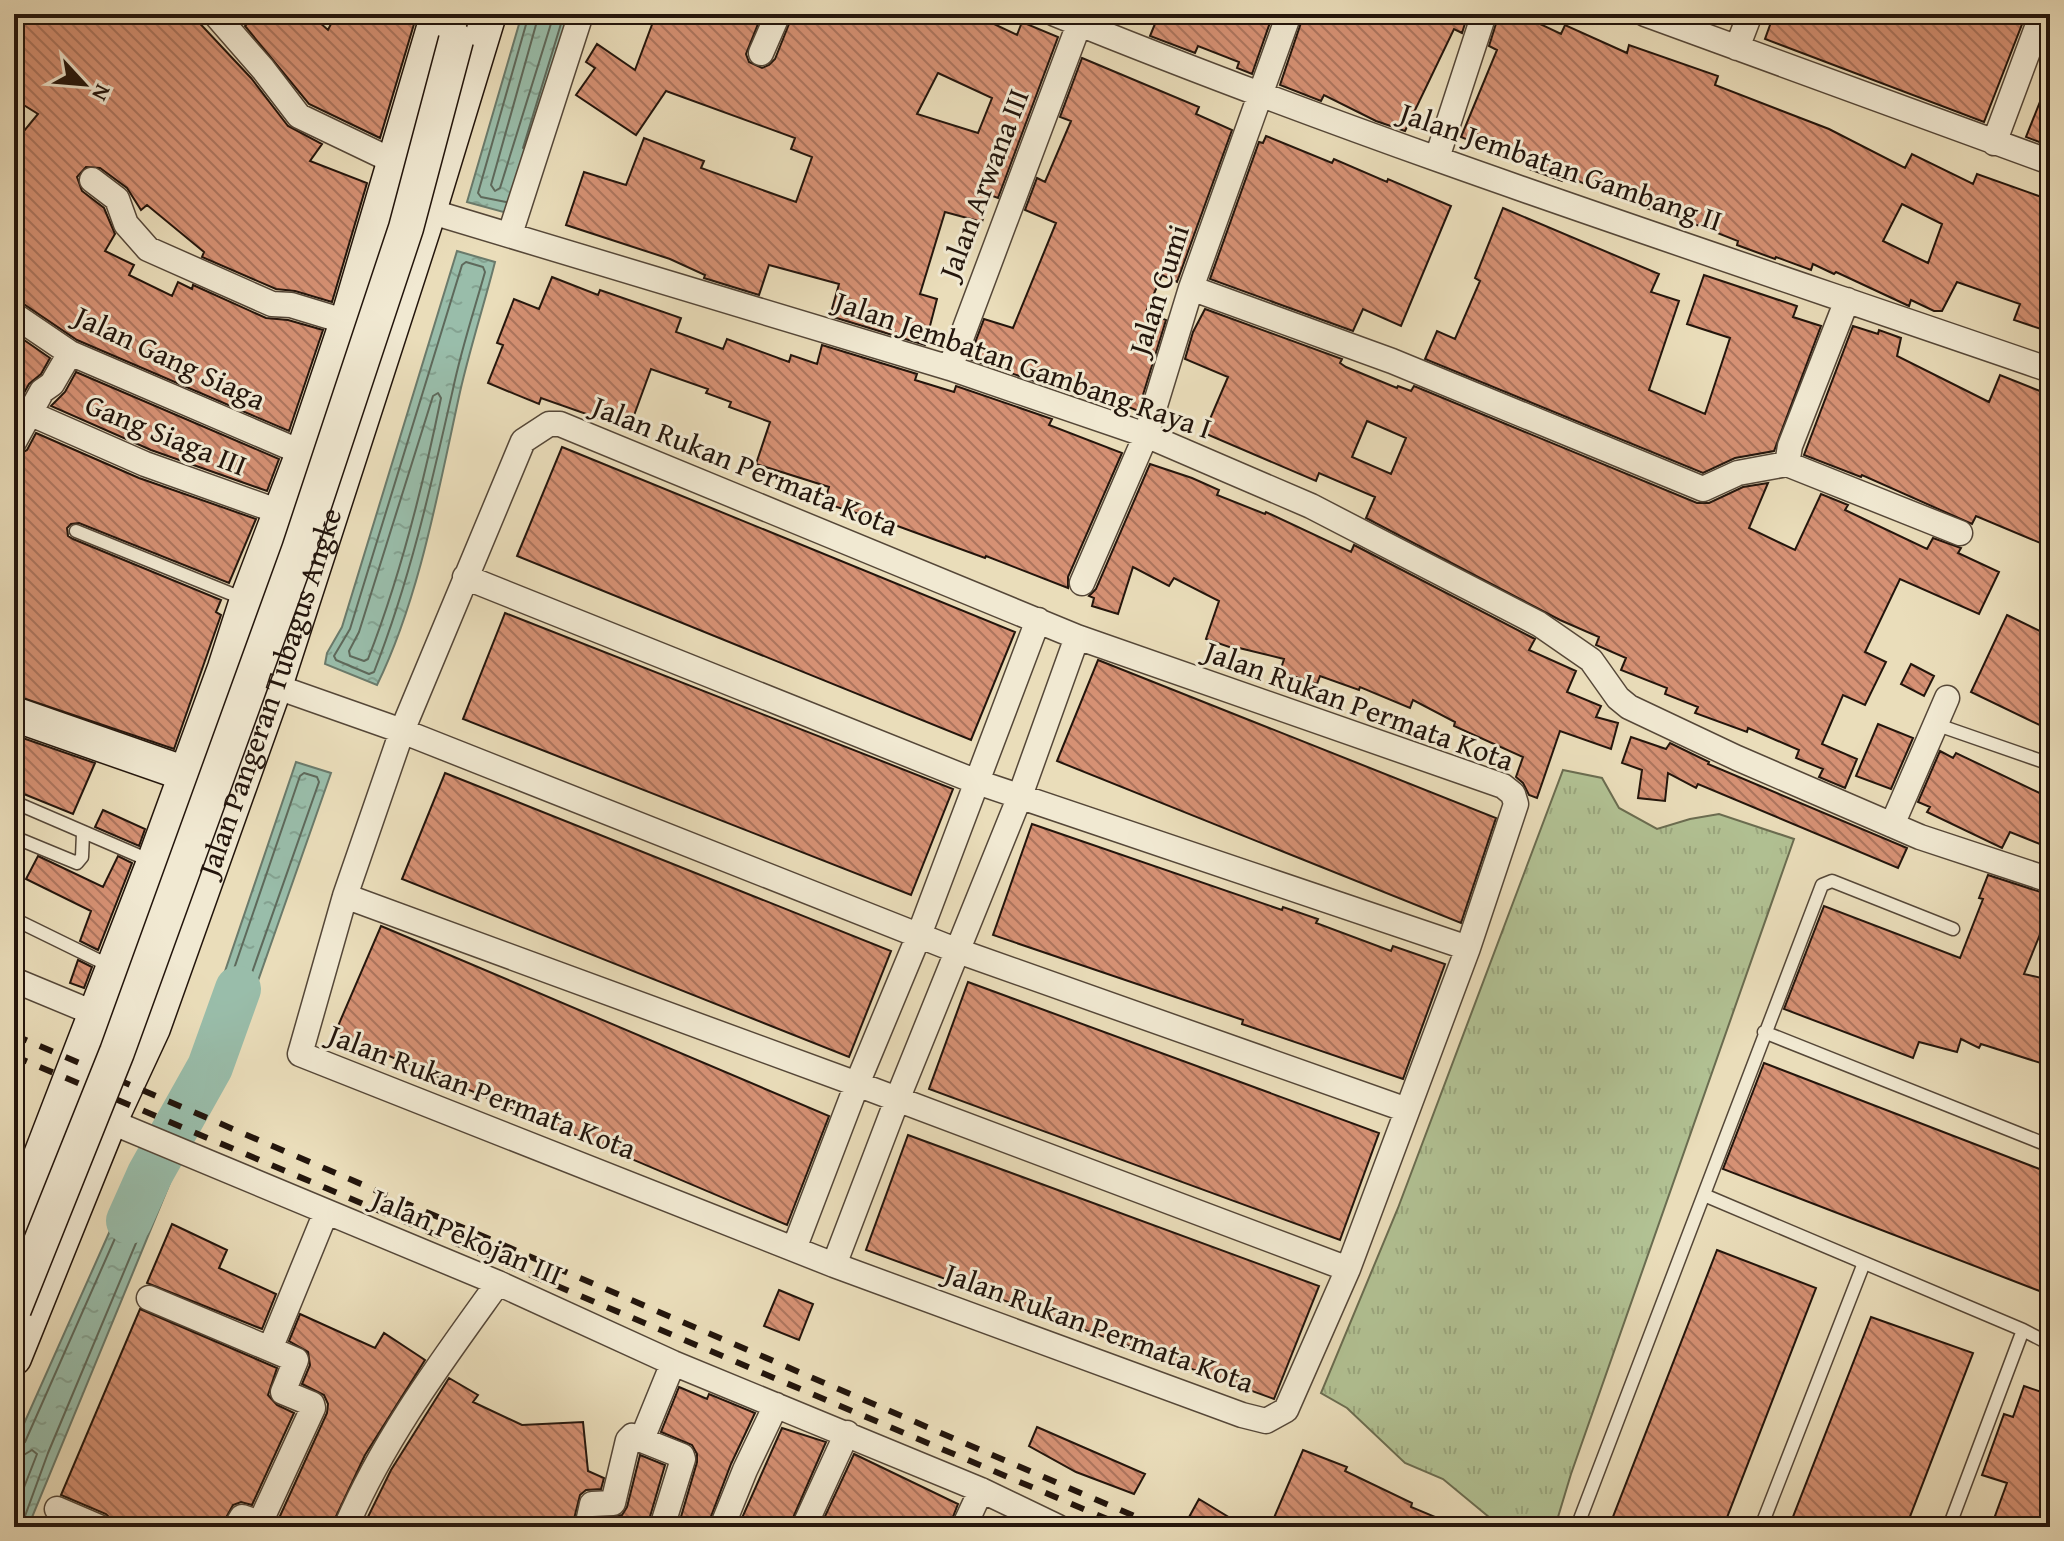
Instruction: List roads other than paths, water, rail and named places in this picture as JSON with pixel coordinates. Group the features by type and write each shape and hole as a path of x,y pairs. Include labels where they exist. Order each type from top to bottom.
{"street":[{"path":"215,14 299,116 395,162"},
{"name":"Jalan Pangeran Tubagus Angke","path":"14,1358 115,1134 282,689 440,215 489,14"},
{"path":"508,234 581,14"},
{"path":"761,53 778,14"},
{"name":"Jalan Jembatan Gambang II","path":"1055,14 1259,94 1437,158 2050,370"},
{"name":"Jalan Cumi","path":"1082,583 1146,435 1191,288 1289,14"},
{"path":"1437,158 1484,14"},
{"path":"1645,14 2050,162"},
{"path":"1737,48 1750,14"},
{"path":"1994,143 2042,14"},
{"name":"Jalan Pangeran Tubagus Angke","path":"14,1225 24,1172 49,1134 154,862 303,453 347,322 395,162 455,20"},
{"name":"Jalan Pangeran Tubagus Angke","path":"14,1309 117,1052 299,550 406,228 455,20"},
{"name":"Jalan Arwana III","path":"950,368 1079,24"},
{"path":"92,180 117,199 126,224 148,249 272,304 291,305 332,320 347,322"},
{"name":"Jalan Jembatan Gambang Raya I","path":"440,215 950,368 1146,435 1311,506 1539,624 1591,660 1618,698 1629,707 1892,825 2050,880"},
{"path":"1191,288 1392,361 1703,489 1738,473 1787,464 1960,533"},
{"path":"1787,464 1790,446 1847,300"},
{"name":"Jalan Gang Siaga","path":"14,315 70,353 303,453"},
{"path":"14,442 42,391 52,384 70,353"},
{"name":"Gang Siaga III","path":"29,413 145,464 280,512"},
{"name":"Jalan Rukan Permata Kota","path":"549,424 560,424 1077,637 1503,786 1513,794 1516,804 1468,948 1348,1269 1286,1410 1266,1421 1242,1415 834,1265 300,1054 345,896 402,731 465,577 523,441 549,424"},
{"path":"465,577 977,782 1468,948"},
{"path":"794,1249 857,1084 919,935 1038,620"},
{"path":"834,1265 1020,796 1077,637"},
{"path":"225,668 402,731 958,951 1407,1110"},
{"path":"1892,825 1947,698"},
{"path":"14,714 186,774"},
{"path":"345,896 1348,1269"},
{"path":"14,980 96,1014 116,1031 132,1034 153,1028"},
{"name":"Jalan Pekojan III","path":"61,1102 115,1134 197,1160 498,1283 673,1363 981,1490 1058,1527"},
{"path":"49,1134 64,1131 89,1140 115,1134"},
{"path":"270,1349 326,1212"},
{"path":"346,1527 361,1491 416,1398 498,1283"},
{"path":"149,1298 296,1360 283,1392 312,1404 313,1408 255,1526"},
{"path":"642,1439 673,1363"},
{"path":"722,1527 776,1405"},
{"path":"804,1527 847,1433"},
{"path":"587,1527 592,1504 612,1504 614,1500 628,1440 632,1436 683,1459 662,1527"},
{"path":"964,1527 981,1490"},
{"path":"57,1509 99,1527"}],"lane":[{"path":"76,531 247,600"},
{"path":"1935,724 2050,764"},
{"path":"14,802 154,862"},
{"path":"14,837 77,863 82,857 83,833"},
{"path":"1577,1527 1822,885 1832,881 1953,929"},
{"path":"14,919 113,968"},
{"path":"1764,1032 2050,1146"},
{"path":"1704,1195 2050,1344"},
{"path":"1761,1527 1864,1263"},
{"path":"1949,1527 2023,1330"}],"water":[{"path":"522,14 573,14 511,214 467,202"},
{"path":"457,251 495,262 464,376 417,579 377,685 325,664 327,653 342,627"},
{"path":"296,762 331,773 233,1052 201,1042"},
{"path":"139,1156 174,1173 28,1527 14,1527 14,1446 117,1215"}],"waterway":[{"path":"129,1221 150,1174 210,1067 238,989"}],"railway":[{"path":"14,1035 1160,1527"},
{"path":"14,1056 1126,1527"}]}
